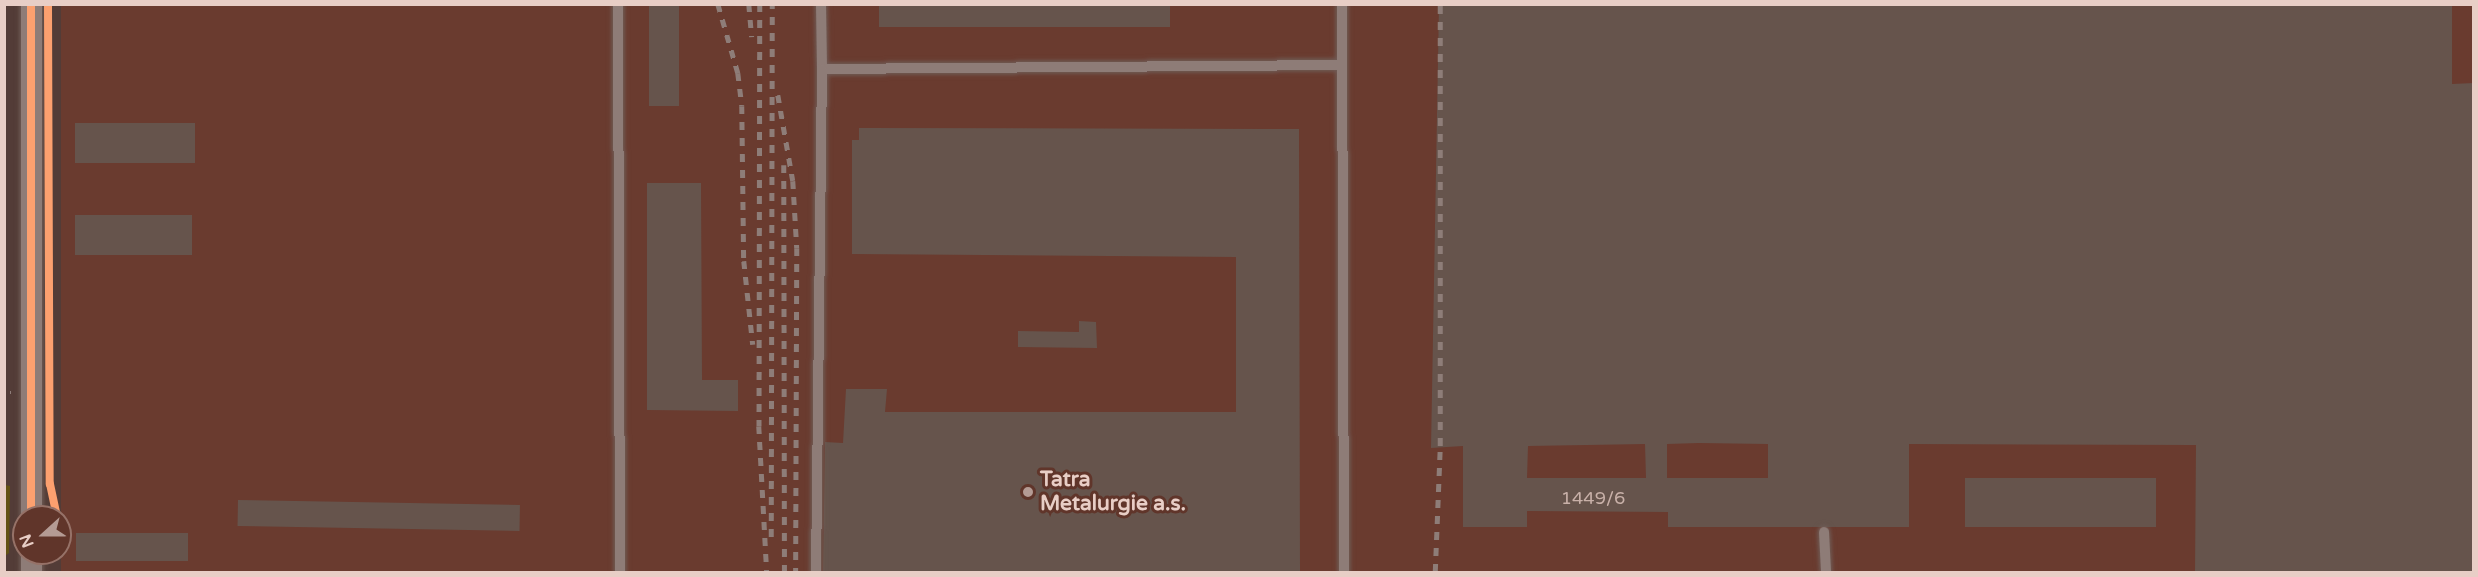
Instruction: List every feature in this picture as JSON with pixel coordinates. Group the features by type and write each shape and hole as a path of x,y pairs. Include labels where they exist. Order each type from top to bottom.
{"street":[{"path":"31,4 31,505"}],"lane":[{"path":"618,4 620,573"},
{"path":"816,573 821,4"},
{"path":"1342,4 1344,573"},
{"path":"822,69 1342,65"},
{"path":"1824,532 1826,573"}],"shaded area":[{"path":"61,5 2473,5 2473,572 61,572 61,565 72,565 72,505 61,505"},
{"path":"5,485 10,486 9,553 5,556"}],"building":[{"path":"649,4 679,4 679,106 649,106"},
{"path":"879,4 1170,4 1170,27 879,27"},
{"path":"1439,4 2452,4 2452,84 2474,83 2474,573 2195,573 2196,445 1909,444 1909,527 1668,527 1668,512 1527,511 1527,527 1463,527 1463,446 1431,448","holes":["1645,444 1646,478 1527,478 1528,446","1667,444 1768,444 1768,478 1667,478"]},
{"path":"75,123 195,123 195,163 75,163"},
{"path":"859,128 1299,129 1300,573 823,573 825,442 843,443 846,389 887,389 885,412 1236,412 1236,257 852,254 852,140 859,140"},
{"path":"647,183 701,183 702,380 738,380 738,411 647,410"},
{"path":"75,215 192,215 192,255 75,255"},
{"path":"1079,321 1096,322 1097,348 1018,347 1018,331 1079,332"},
{"path":"1965,478 2156,478 2156,527 1965,527"},
{"path":"238,500 520,505 520,531 238,526"},
{"path":"76,533 188,533 188,561 76,561"}],"railway":[{"path":"718,4 738,73 742,106 744,261 753,345"},
{"path":"749,4 752,37"},
{"path":"760,4 759,426 767,572"},
{"path":"771,537 772,4"},
{"path":"1435,572 1440,446 1440,4"},
{"path":"778,95 793,181 797,248 796,572"},
{"path":"784,165 785,572"}],"cycle path":[{"path":"31,4 31,505"},
{"path":"48,4 50,484 54,505"}],"place":[{"name":"Tatra Metalurgie a.s.","path":"1028,492"}]}
